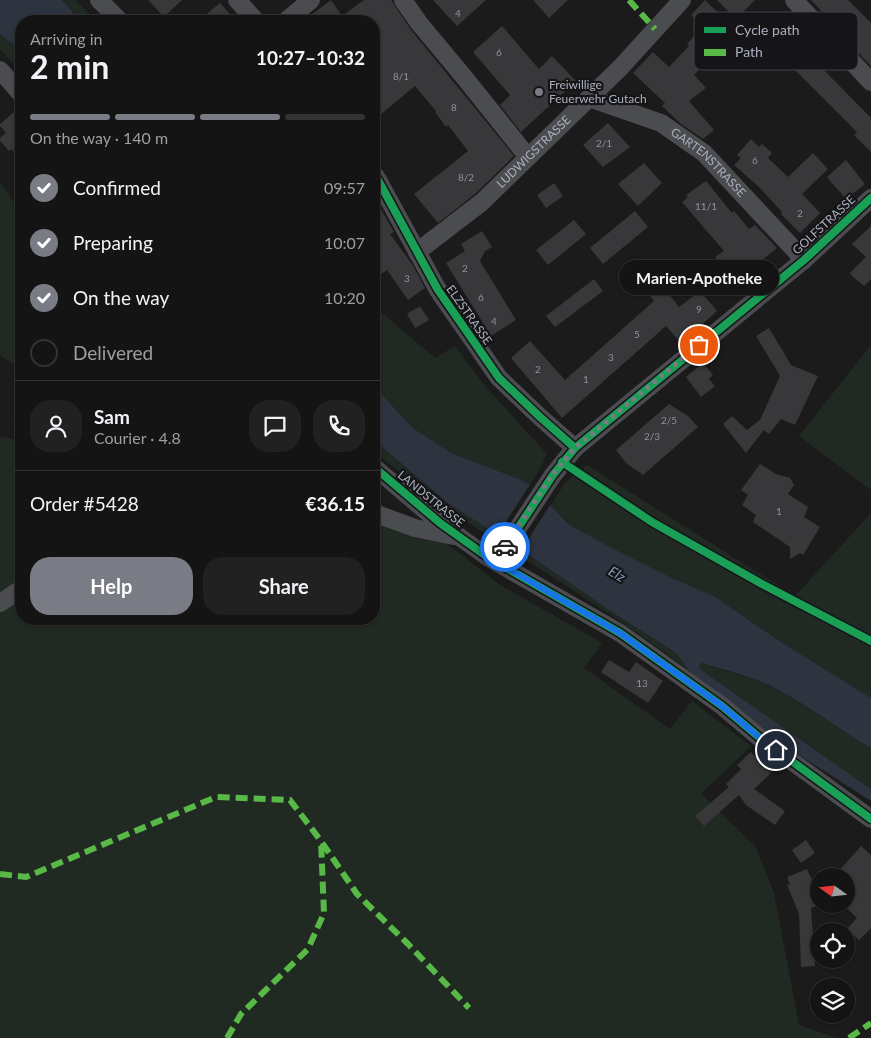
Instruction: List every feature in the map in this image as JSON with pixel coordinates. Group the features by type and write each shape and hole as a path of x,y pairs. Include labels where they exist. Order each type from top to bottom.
{"street":[{"path":"100,0 114,15"},
{"path":"237,0 251,15"},
{"path":"293,15 311,0"},
{"path":"403,0 418,23 464,77 528,158"},
{"name":"LUDWIGSTRASSE","path":"417,252 482,202 620,68 682,0"},
{"path":"794,0 805,12"},
{"path":"858,68 871,82"},
{"path":"0,70 15,87"},
{"name":"GARTENSTRASSE","path":"589,98 661,123 704,153 804,260"},
{"name":"ELZSTRASSE","path":"380,184 438,290 499,378 540,418 575,448"},
{"name":"GOLFSTRASSE","path":"493,560 506,546 552,475 575,448 804,260 871,198"},
{"name":"LANDSTRASSE","path":"380,472 440,523 493,560 620,633 722,706 760,738 871,819"},
{"name":"LANDSTRASSE","path":"380,515 415,528 462,538"},
{"path":"0,603 15,593"}],"shaded area":[{"path":"62,0 75,0 91,15 76,15"},
{"path":"0,34 15,46 15,66 1,50"},
{"path":"0,182 15,204 15,360 13,364 0,355"},
{"path":"380,311 435,358 455,346 486,387 547,454 530,485 451,453 413,428 380,392"},
{"path":"871,345 871,490 799,436"},
{"path":"0,437 15,439 15,625 380,625 380,505 440,538 500,585 602,643 584,668 670,729 692,701 751,746 701,794 756,847 774,893 799,1025 837,1038 0,1038"},
{"path":"380,445 448,503 497,534 494,539 451,512 380,457"},
{"path":"587,465 795,596 871,513 871,698 778,640 714,596 674,579 568,524 551,505 565,483"},
{"path":"521,550 677,654 689,671 626,625 518,555"},
{"path":"700,663 756,680 783,692 871,748 871,789 704,672 699,667"}],"water":[{"path":"0,0 62,0 76,15 15,15 15,46 0,34"},
{"name":"Elz","path":"380,392 413,428 451,453 519,479 534,487 568,524 674,579 714,596 778,640 871,698 871,748 795,700 764,683 701,663 699,667 871,789 871,801 771,737 689,671 677,654 448,503 380,445"}],"pier":[{"path":"531,483 552,502 520,552 496,537"}],"building":[{"path":"148,0 182,0 166,15 162,15"},
{"path":"331,0 341,15 311,15"},
{"path":"364,0 391,0 411,30 514,156 475,194 438,223 414,194 468,151 448,125 446,127 436,111 415,86 380,115 380,15 343,15"},
{"path":"433,0 486,0 457,26"},
{"path":"533,0 568,0 549,18"},
{"path":"705,0 717,12 694,12 694,18 691,15"},
{"path":"717,0 755,0 743,12 729,12"},
{"path":"811,0 848,0 871,23 871,66 858,52 858,12 823,12"},
{"path":"220,3 231,15 205,15"},
{"path":"502,26 539,69 552,56 576,81 521,132 500,105 510,95 473,52"},
{"path":"694,36 694,70 699,70 694,75 706,88 689,101 714,130 703,139 681,124 662,106 665,103 633,73 653,52 669,67 689,46 687,44"},
{"path":"795,70 824,70 871,118 871,152 854,135 857,132"},
{"path":"15,111 15,155 12,149 9,151 0,141 0,138 6,133 0,124"},
{"path":"608,123 630,147 603,167 583,145"},
{"path":"751,139 759,147 762,144 772,153 768,158 788,177 813,153 828,169 802,194 820,213 800,233 781,214 782,212 759,187 734,165 741,158 737,155"},
{"path":"846,160 865,184 846,199 827,177"},
{"path":"644,163 662,183 638,206 618,184"},
{"path":"706,181 732,213 734,211 749,229 755,225 777,248 735,282 715,257 724,251 682,202 688,197 686,195"},
{"path":"554,183 563,196 546,208 537,195"},
{"path":"380,208 394,232 390,234 412,264 425,288 408,300 387,270 380,275"},
{"path":"635,211 648,227 603,264 590,248"},
{"path":"574,220 586,234 548,265 536,250"},
{"path":"871,226 871,279 864,286 850,273 866,257 852,244"},
{"path":"482,231 492,247 485,251 480,261 516,320 491,336 446,263 465,251 461,244"},
{"path":"655,276 679,307 700,291 717,311 681,343 666,326 562,418 511,358 530,341 565,380 654,301 643,286"},
{"path":"594,279 603,291 555,327 546,316"},
{"path":"420,306 429,320 415,328 407,314"},
{"path":"769,328 791,365 818,376 795,425 781,419 769,434 764,430 746,453 723,424 732,416 747,430 760,420 780,376 756,336"},
{"path":"703,363 713,375 709,379 715,386 701,397 686,377"},
{"path":"669,404 688,416 698,427 643,475 626,463 616,450"},
{"path":"760,464 776,474 790,478 794,485 788,494 808,507 804,517 820,527 803,555 800,553 790,559 790,547 753,522 756,515 742,505 748,495 741,490"},
{"path":"609,660 629,672 636,662 663,681 648,703 601,672"},
{"path":"751,752 771,773 754,789 785,811 775,825 746,805 739,795 704,826 695,816 729,787 726,784 741,769 737,765"},
{"path":"806,840 815,853 801,863 792,850"},
{"path":"861,846 871,855 871,930 859,940 855,936 855,923 852,923 857,918 852,913 855,913 855,868 842,868"},
{"path":"807,869 810,875 810,913 812,923 810,923 810,966 801,967 799,914 787,885 790,884 787,877"}],"marked path":[{"path":"629,0 655,29"},
{"path":"0,874 26,877 216,797 290,800 357,894 469,1008"},
{"path":"227,1038 241,1014 308,949 324,913 321,841"},
{"path":"849,1038 871,1023"}],"cycle path":[{"path":"380,184 438,290 499,378 575,448"},
{"path":"493,560 506,546 553,475 575,448 804,260 871,198"},
{"path":"562,462 652,522 762,584 871,641"},
{"path":"380,472 440,523 489,558 620,633 722,706 760,738 871,819"}],"way so far":[{"path":"505,547 552,475 575,448 699,345"}],"place":[{"name":"Freiwillige Feuerwehr Gutach","path":"539,92"},
{"name":"Marien-Apotheke","path":"699,345"}],"route":[{"path":"505,547 493,560 620,633 722,706 776,750"}]}
